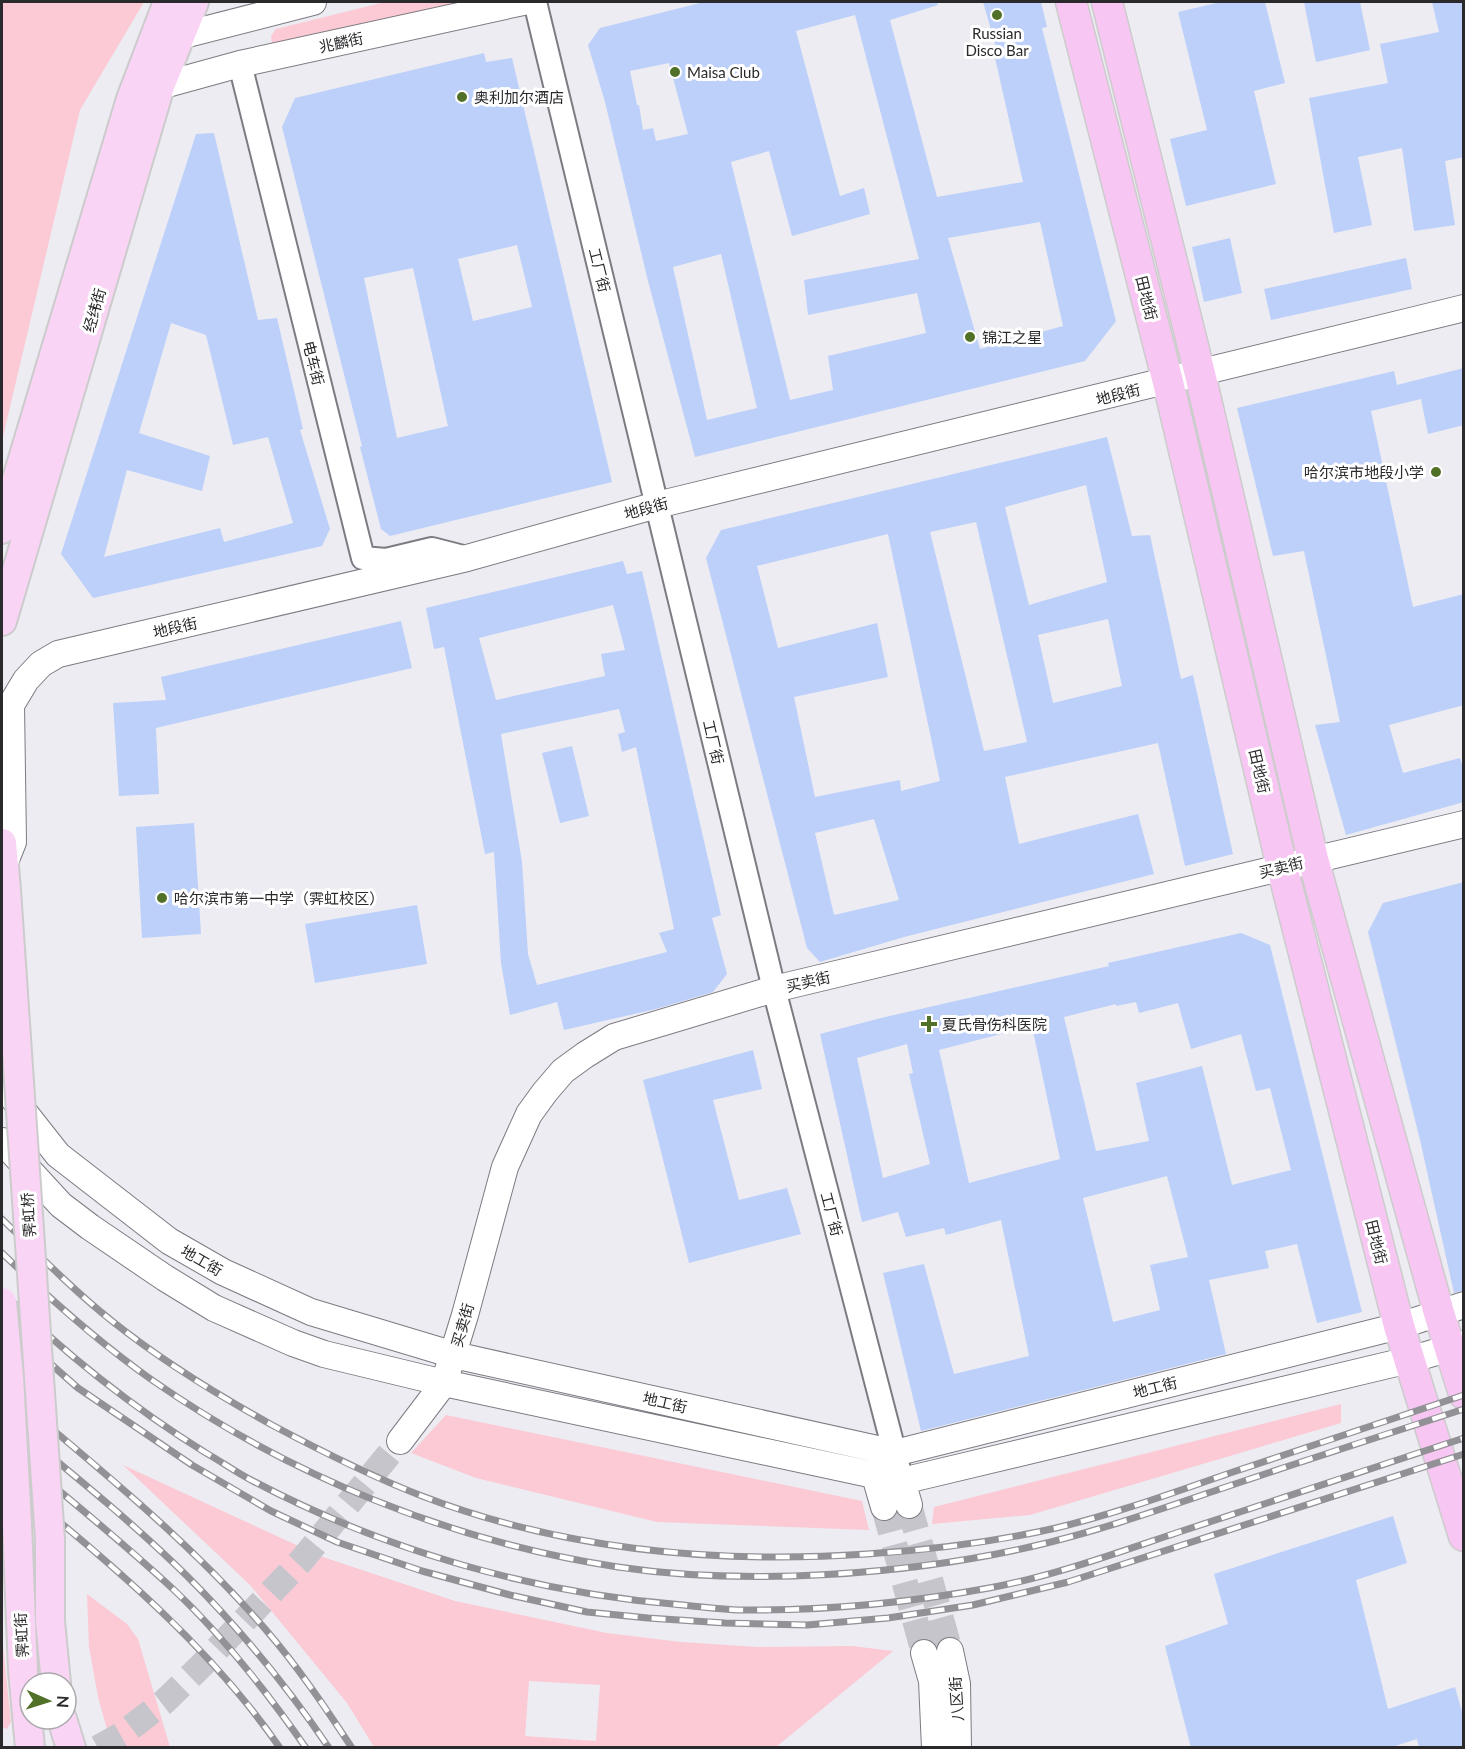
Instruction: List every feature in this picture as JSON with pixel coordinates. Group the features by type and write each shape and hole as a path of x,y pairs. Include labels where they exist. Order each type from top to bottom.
{"highway":[{"name":"田地街","path":"1071,2 1168,382 1282,867 1399,1326 1464,1536"},
{"name":"田地街","path":"1107,2 1200,374 1313,859 1451,1309 1464,1394"}],"main road":[{"name":"经纬街","path":"2,529 131,99 168,2"},
{"name":"经纬街","path":"2,621 160,86 194,2"},
{"path":"150,48 180,36 313,2"},
{"name":"兆麟街","path":"160,86 240,64 523,2"},
{"name":"地段街","path":"3,867 13,842 11,705 26,680 41,664 58,654 467,558 657,505 1464,308"},
{"name":"买卖街","path":"400,1441 444,1383 454,1355 505,1167 529,1114 544,1092 571,1066 614,1037 774,989 1464,824"},
{"name":"霁虹桥","path":"3,867 50,1540"},
{"name":"地工街","path":"2,1084 58,1155 169,1241 223,1272 311,1312 454,1355 895,1453 1399,1326 1451,1309"},
{"name":"地工街","path":"2,1141 61,1205 138,1260 214,1308 293,1343 324,1354 444,1383 902,1481 1408,1360 1456,1346"},
{"path":"2,1302 9,1377 17,1534 9,1584 2,1596"},
{"path":"884,1508 875,1476 895,1453"},
{"path":"902,1481 909,1505"},
{"name":"霁虹街","path":"17,1534 23,1671 30,1748"},
{"name":"霁虹街","path":"50,1540 50,1621 55,1671"},
{"name":"八区街","path":"950,1652 957,1684 958,1748"},
{"name":"八区街","path":"924,1653 932,1681 935,1748"}],"street":[{"name":"工厂街","path":"535,2 774,989 902,1481"},
{"name":"电车街","path":"240,64 363,558 386,560 432,549 467,558"}],"shaded area":[{"path":"2,2 144,2 80,110 2,441"},
{"path":"385,2 483,2 272,45 271,36 276,29"},
{"path":"1341,1404 1341,1423 1030,1515 932,1524 934,1507"},
{"path":"446,1415 862,1501 869,1530 657,1522 476,1478 411,1453"},
{"path":"123,1465 320,1556 455,1601 607,1633 681,1642 758,1647 852,1646 893,1651 776,1747 374,1747 347,1703 250,1585","holes":["529,1681 600,1685 596,1741 525,1736"]},
{"path":"87,1594 127,1624 138,1639 170,1747 112,1747 98,1697 89,1647"},
{"path":"3,1646 11,1722 7,1729 2,1727"}],"building":[{"path":"704,2 937,2 938,5 890,20 937,197 1023,182 995,58 999,57 983,2 1041,2 1047,27 1042,28 1116,321 1085,361 695,457 648,281 605,102 588,45 600,28","holes":["855,15 919,259 804,280 808,315 917,293 926,333 828,356 833,390 790,400 731,162 769,151 792,236 870,214 864,188 840,196 796,31","669,63 688,134 656,141 653,128 643,130 630,71","1040,222 1063,326 980,349 948,238","721,254 757,408 707,420 673,267"]},
{"path":"1221,2 1265,2 1285,83 1254,91 1276,184 1186,206 1170,139 1207,130 1178,12"},
{"path":"1304,2 1360,2 1370,50 1316,62"},
{"path":"1432,2 1464,2 1464,157 1445,161 1455,225 1414,231 1402,148 1358,157 1372,225 1334,233 1309,98 1388,83 1380,44 1439,32"},
{"path":"484,53 486,62 512,58 612,482 390,536 381,529 282,127 295,98","holes":["517,245 532,307 473,321 458,259","413,268 448,426 397,438 364,278"]},
{"path":"214,133 258,320 277,318 303,429 300,430 330,529 322,546 93,598 61,554 196,134","holes":["171,323 206,335 233,445 268,437 293,523 224,542 220,528 104,557 127,470 202,491 210,456 139,433"]},
{"path":"1230,238 1242,293 1204,302 1192,247"},
{"path":"1406,258 1412,289 1271,320 1264,289"},
{"path":"1464,368 1464,425 1428,434 1421,399 1371,411 1413,607 1464,594 1464,705 1389,725 1403,773 1460,758 1464,771 1464,802 1346,835 1315,725 1340,722 1304,551 1273,556 1237,408 1394,371 1397,385"},
{"path":"1107,437 1132,536 1150,535 1181,679 1193,675 1233,854 1185,866 1158,743 1005,777 1019,844 1138,814 1154,874 904,937 820,962 807,948 706,558 721,530","holes":["1086,485 1107,582 1029,605 1005,507","976,522 1027,742 984,751 930,532","888,534 940,781 901,791 900,780 815,797 794,697 888,677 877,623 778,648 757,566","1108,619 1122,686 1053,703 1038,635","874,819 899,900 834,915 815,833"]},
{"path":"623,561 627,574 642,571 721,915 712,918 727,974 713,992 656,1009 564,1030 557,1002 510,1015 501,963 494,852 485,854 444,647 434,649 426,608","holes":["613,605 625,650 601,654 605,676 496,700 479,638","619,709 625,732 618,734 622,752 636,747 674,929 659,933 667,952 537,985 528,954 522,862 501,734"]},
{"path":"401,621 412,668 156,728 159,794 119,796 113,703 166,700 161,677"},
{"path":"572,746 589,816 560,823 542,753"},
{"path":"194,823 201,934 142,938 136,827"},
{"path":"1464,882 1464,1290 1454,1293 1420,1140 1368,932 1383,903"},
{"path":"417,905 427,964 315,983 305,924"},
{"path":"1241,933 1270,945 1362,1312 1317,1323 1297,1244 1265,1251 1269,1268 1209,1280 1226,1354 921,1431 883,1273 924,1264 954,1374 1029,1356 1001,1220 946,1235 944,1228 906,1237 898,1212 862,1222 820,1034 1109,966 1108,963","holes":["1136,1002 1139,1013 1178,1003 1191,1049 1241,1034 1256,1091 1270,1088 1291,1170 1232,1185 1202,1066 1136,1083 1149,1141 1096,1151 1064,1017 1116,1004 1116,1006","1032,1026 1060,1159 969,1183 939,1050","907,1044 913,1073 909,1074 930,1164 883,1178 857,1058","1167,1176 1188,1257 1150,1265 1160,1310 1113,1322 1083,1198"]},
{"path":"753,1050 762,1089 713,1100 739,1200 787,1188 801,1234 689,1263 643,1080"},
{"path":"1393,1516 1407,1563 1356,1580 1388,1709 1455,1687 1464,1719 1464,1748 1419,1748 1417,1739 1389,1748 1191,1748 1165,1646 1228,1624 1214,1574"}],"tunnel":[{"path":"98,1748 121,1735 164,1702 201,1666 301,1561 400,1441"},
{"path":"909,1505 950,1651"},
{"path":"884,1507 924,1653"}],"railway":[{"path":"2,1219 83,1297 131,1336 210,1389 272,1425 365,1472 422,1496 475,1514 585,1541 641,1549 754,1557 811,1557 914,1550 1009,1537 1056,1528 1122,1510 1464,1395"},
{"path":"2,1253 74,1319 152,1380 205,1415 316,1475 374,1500 495,1541 556,1556 668,1573 720,1576 827,1574 934,1564 1034,1546 1130,1519 1464,1409"},
{"path":"2,1292 74,1358 125,1398 241,1475 304,1506 408,1548 516,1579 627,1599 704,1607 770,1610 864,1605 927,1598 1013,1583 1085,1563 1464,1438"},
{"path":"2,1321 78,1388 192,1465 271,1511 337,1542 422,1571 510,1595 587,1612 648,1618 807,1625 888,1618 973,1605 1068,1582 1464,1454"},
{"path":"2,1387 139,1503 205,1564 289,1658 352,1748"},
{"path":"2,1416 120,1514 187,1576 262,1659 297,1702 329,1748"},
{"path":"2,1443 131,1551 191,1607 244,1665 306,1748"},
{"path":"2,1474 114,1568 185,1635 251,1708 280,1748"}],"place":[{"name":"Russian Disco Bar","path":"997,15"},
{"name":"Maisa Club","path":"675,72"},
{"name":"奥利加尔酒店","path":"462,97"},
{"name":"锦江之星","path":"970,337"},
{"name":"哈尔滨市地段小学","path":"1436,472"},
{"name":"哈尔滨市第一中学（霁虹校区）","path":"162,898"},
{"name":"夏氏骨伤科医院","path":"929,1024"}]}
